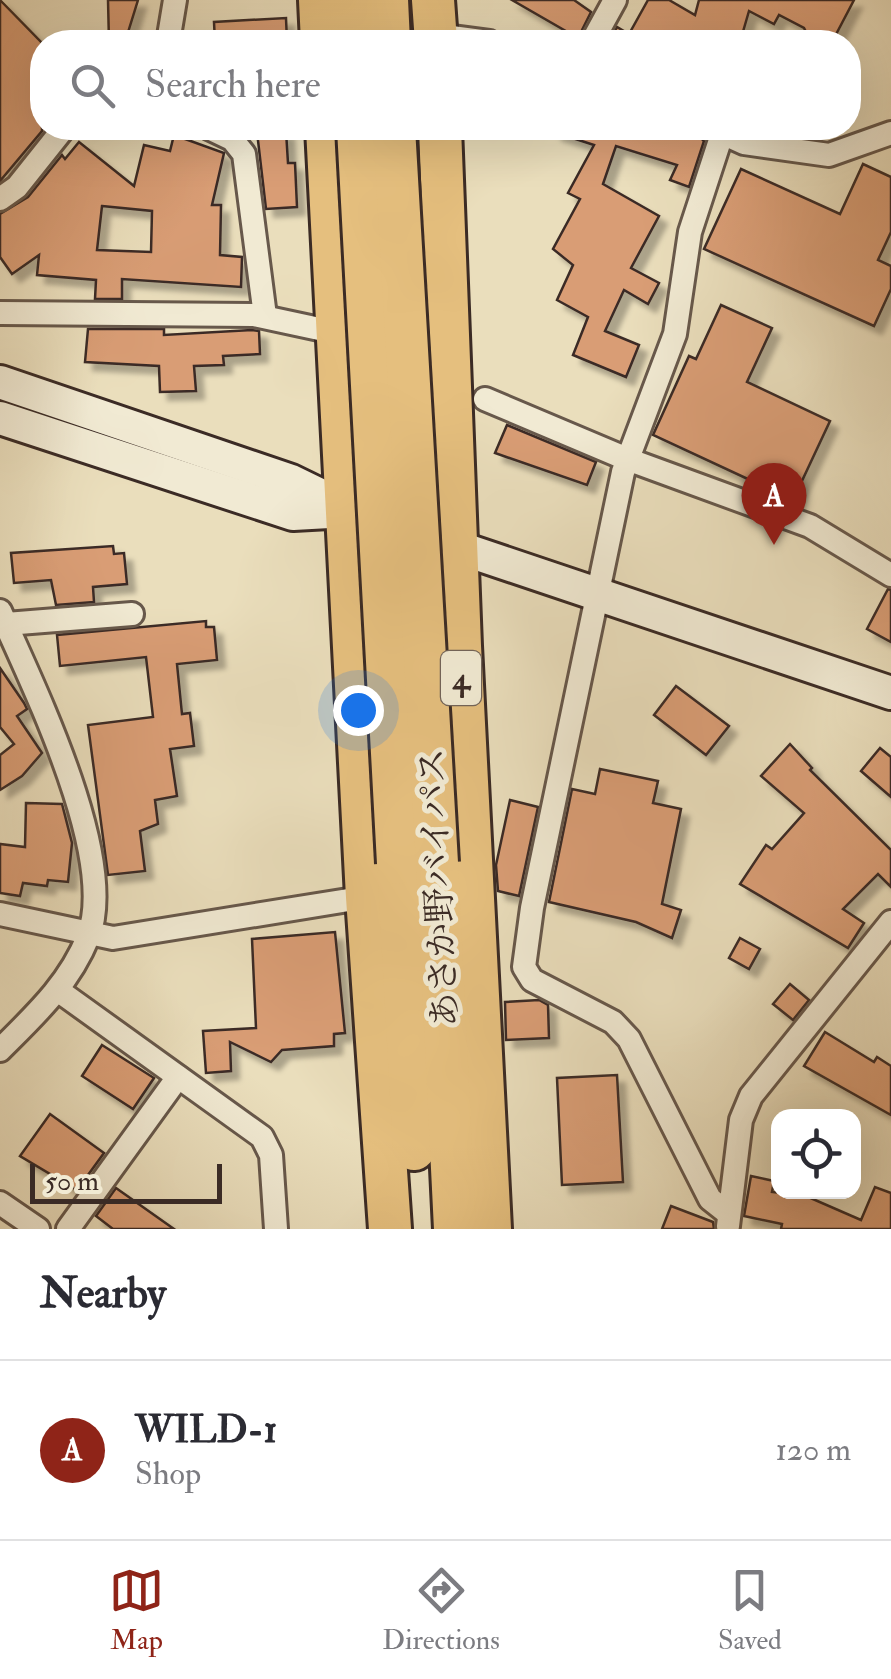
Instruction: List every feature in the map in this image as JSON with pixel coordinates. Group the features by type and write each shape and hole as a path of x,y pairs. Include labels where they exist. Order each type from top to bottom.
{"highway":[{"path":"320,0 321,30"},
{"path":"351,0 352,30"},
{"path":"387,0 388,30"},
{"path":"328,140 367,897 390,1229"},
{"name":"あさか野バイパス","path":"359,140 417,863 455,1229"},
{"name":"あさか野バイパス","path":"394,140 417,863 418,1229"},
{"name":"4","path":"440,140 490,1229"}],"street":[{"path":"170,30 176,0"},
{"path":"599,30 615,0"},
{"path":"737,140 830,155 891,133"},
{"path":"0,199 18,187 55,140"},
{"path":"233,140 244,154 265,316"},
{"path":"716,140 690,232 675,334 627,460 524,966 532,980 613,1022 629,1040 710,1199 728,1222"},
{"path":"0,313 265,316 338,333"},
{"path":"0,382 292,481 347,511 891,693"},
{"path":"486,398 627,460 810,526 891,576"},
{"path":"0,418 293,514 347,511"},
{"path":"0,1050 59,991 89,934 94,874 69,776 3,618 132,614"},
{"path":"0,914 89,934 124,937 367,897"},
{"path":"728,1222 741,1120 751,1096 891,922"},
{"path":"59,991 267,1144 276,1229"},
{"path":"68,1229 178,1077"},
{"path":"0,1204 38,1229"}],"building":[{"path":"0,0 30,31 30,140 34,140 0,181"},
{"path":"108,0 138,0 129,30 109,30"},
{"path":"512,0 574,0 591,12 582,30 564,30"},
{"path":"648,0 669,0 695,15 699,0 854,0 838,30 805,30 779,15 774,24 749,11 743,30 631,30"},
{"path":"286,18 286,30 214,30 214,22"},
{"path":"173,140 188,140 224,153 212,205 221,205 220,255 242,257 241,287 122,279 122,299 95,299 96,280 37,275 39,255 12,274 0,257 0,214 28,197 62,155 65,159 79,142 134,186 144,145 170,151","holes":["102,206 152,211 151,252 97,250"]},
{"path":"258,140 287,140 288,163 295,163 297,207 266,209"},
{"path":"579,140 704,141 689,187 670,180 677,165 616,146 603,184 659,216 631,268 659,283 648,304 624,290 605,331 639,345 626,377 573,355 588,317 557,300 573,265 553,249 580,199 568,193 594,145"},
{"path":"863,164 891,177 891,232 878,260 891,266 891,289 874,326 704,249 741,169 840,214"},
{"path":"721,305 772,328 747,382 830,421 793,500 653,435 689,356 696,359"},
{"path":"88,329 164,329 164,335 259,331 260,354 223,356 224,365 194,366 196,391 160,392 159,366 85,362"},
{"path":"507,425 596,462 587,485 495,453"},
{"path":"113,546 114,554 124,553 127,584 93,587 94,602 56,605 51,580 14,583 11,553"},
{"path":"888,589 891,590 891,642 867,629"},
{"path":"206,621 206,627 214,627 217,660 177,664 182,714 190,713 194,746 170,749 177,796 155,800 158,824 140,831 145,871 108,875 88,725 153,717 146,657 60,666 57,635"},
{"path":"0,668 27,709 17,716 42,753 22,776 0,790 0,755 14,744 0,727"},
{"path":"676,686 729,726 706,755 654,715"},
{"path":"790,744 810,770 891,850 891,887 878,874 843,909 864,923 848,948 740,884 766,845 772,849 804,813 761,776"},
{"path":"880,748 891,757 891,797 861,771"},
{"path":"600,769 658,781 653,803 681,809 662,904 681,910 672,938 636,922 549,902 572,789 595,794"},
{"path":"510,800 538,807 519,896 498,891 496,865"},
{"path":"26,803 62,804 72,843 68,882 48,880 47,886 23,883 20,896 0,893 0,844 25,847"},
{"path":"335,932 345,1033 334,1034 334,1046 282,1050 271,1062 230,1042 231,1071 206,1073 203,1031 256,1028 252,939"},
{"path":"740,938 760,949 749,969 729,958"},
{"path":"790,984 809,1000 793,1020 773,1004"},
{"path":"539,1000 548,1005 549,1038 506,1040 505,1002"},
{"path":"825,1032 874,1062 877,1057 891,1066 891,1115 804,1066"},
{"path":"102,1045 154,1078 133,1109 82,1076"},
{"path":"617,1075 623,1182 562,1185 557,1078"},
{"path":"50,1114 104,1153 77,1190 20,1156"},
{"path":"751,1176 771,1180 771,1199 813,1199 861,1220 875,1187 891,1193 891,1229 781,1229 782,1224 744,1216"},
{"path":"116,1188 174,1229 113,1229 96,1216"},
{"path":"671,1206 713,1222 714,1229 662,1229"}],"place":[{"name":"WILD-1","path":"774,545"}]}
